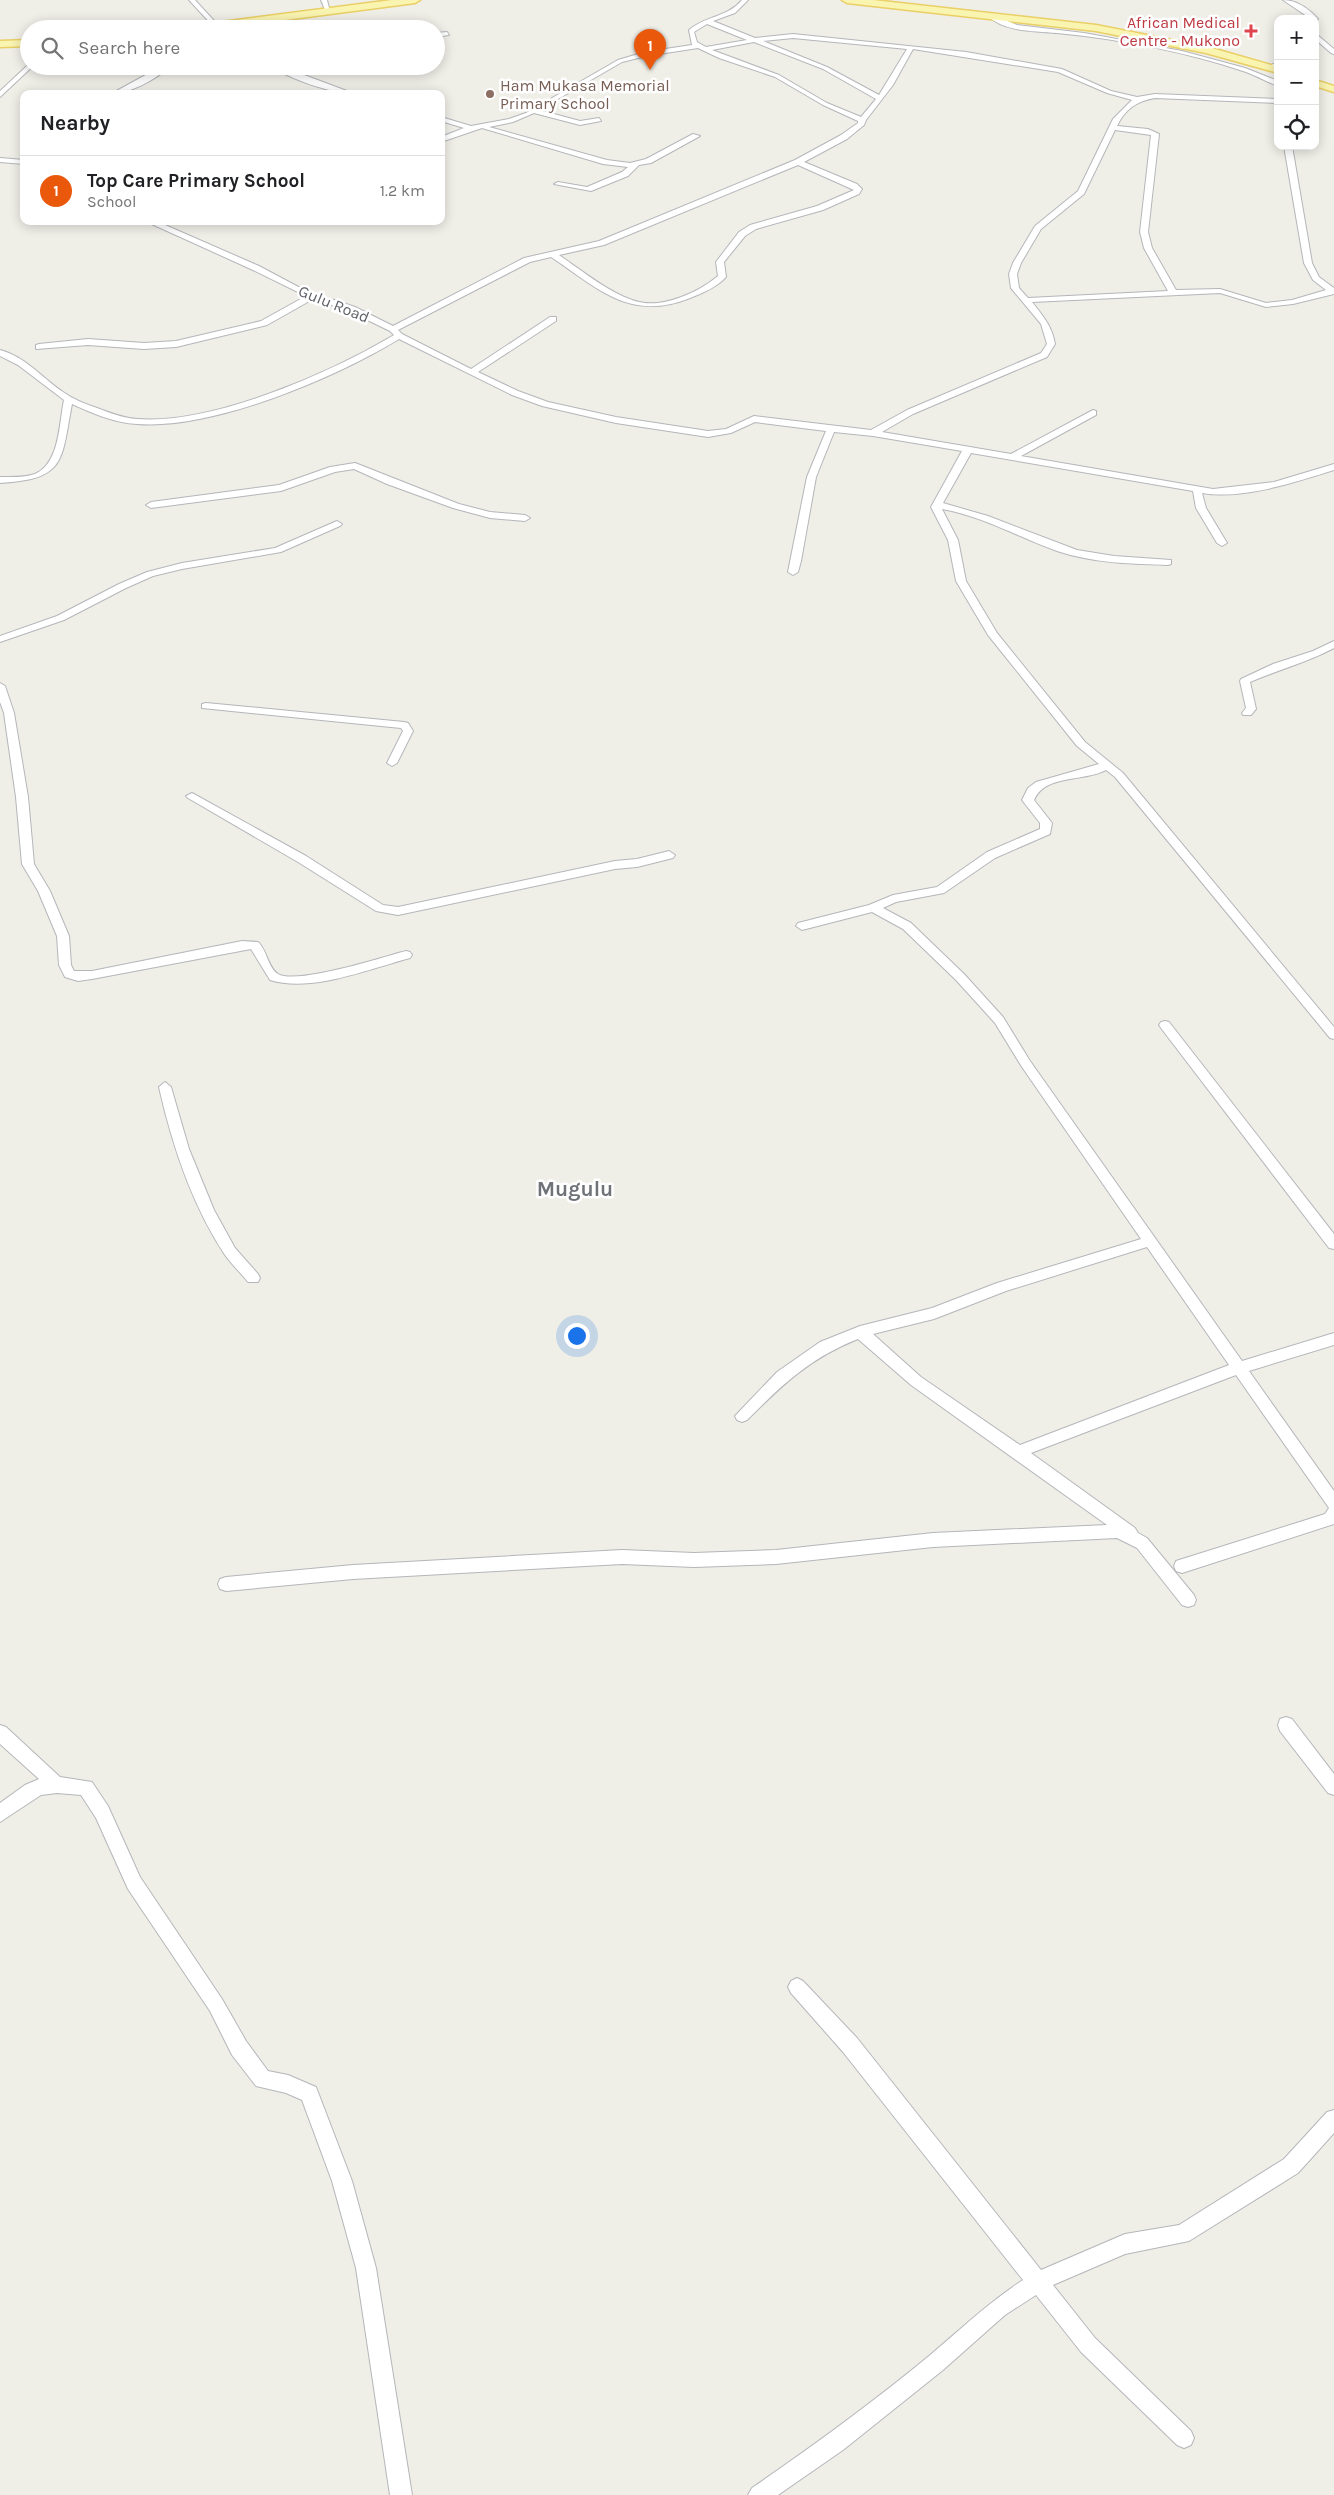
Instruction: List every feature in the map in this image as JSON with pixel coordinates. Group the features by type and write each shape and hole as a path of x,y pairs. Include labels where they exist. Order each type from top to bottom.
{"main road":[{"path":"255,20 415,0"},
{"path":"847,0 900,3 1096,28 1208,50 1274,67"},
{"path":"0,44 20,43"},
{"path":"1319,84 1334,89"}],"street":[{"path":"192,0 210,20"},
{"path":"324,0 328,11"},
{"path":"745,0 730,15 702,23 691,31 694,43 721,57 777,76 826,104 862,120"},
{"path":"1286,0 1311,15"},
{"path":"991,16 1000,23 1110,40 1201,57 1263,75 1274,82"},
{"path":"710,22 825,68 880,98"},
{"path":"445,138 471,128 510,121 533,111 620,61 644,54 793,36 966,54 1060,70 1109,92 1137,99 1155,96 1274,101"},
{"path":"1319,39 1333,52"},
{"path":"0,353 14,356 38,378 68,400 108,415 142,422 218,411 259,399 357,360 396,332 527,260 602,243 798,162 844,137 862,124 862,120 901,68 911,47"},
{"path":"1325,53 1333,52"},
{"path":"0,95 21,75"},
{"path":"123,90 156,75"},
{"path":"295,75 340,90"},
{"path":"873,433 910,412 1044,355 1051,344 1050,332 1046,323 1015,288 1013,274 1017,263 1038,228 1081,192 1112,128 1137,99"},
{"path":"533,111 580,123 599,120"},
{"path":"445,120 471,128"},
{"path":"482,127 606,162 636,164 648,161 696,136"},
{"path":"1112,128 1148,131 1156,134 1144,232 1148,248 1173,293"},
{"path":"1289,150 1308,263 1316,278 1333,292"},
{"path":"0,160 20,162"},
{"path":"554,255 579,272 638,305 658,304 682,299 715,284 722,277 720,262 742,234 753,226 820,208 856,192 858,189 798,162"},
{"path":"558,184 588,189 625,174 636,164"},
{"name":"Gulu Road","path":"158,225 256,268 301,292 352,309 515,393 545,404 573,411 708,434 728,431 754,419 768,419 831,429 873,433 966,451 1014,456 1212,492 1275,485 1334,467"},
{"path":"1027,300 1220,291 1266,305 1293,302 1333,292"},
{"path":"39,347 88,342 144,346 176,344 264,323 312,296"},
{"path":"473,371 553,319"},
{"path":"0,480 27,478 42,473 55,462 68,400"},
{"path":"1014,456 1093,413"},
{"path":"793,572 806,518 809,485 814,468 831,429"},
{"path":"966,451 936,505 939,516 953,540 961,581 968,596 993,635 1081,744 1108,764 1125,782 1334,1035"},
{"path":"151,505 281,488 333,470 355,466 390,482 456,506 490,515 525,518"},
{"path":"1323,471 1334,479"},
{"path":"1197,490 1201,508 1222,543"},
{"path":"936,505 957,508 1063,549 1114,558 1168,562"},
{"path":"0,639 53,621 78,610 99,596 151,574 189,564 277,550 300,543 337,524"},
{"path":"1247,713 1251,709 1246,681 1277,666 1317,653 1334,644"},
{"path":"0,686 11,722 22,797 28,864 44,891 63,936 65,965 69,974 78,977 92,975 242,945 254,945 273,976 287,982 301,981 406,955"},
{"path":"206,706 404,725 408,731 392,763"},
{"path":"802,926 873,908 893,899 940,890 991,855 1046,831 1046,823 1028,800 1032,789 1043,782 1095,773 1108,764"},
{"path":"192,796 283,850 302,859 380,908 398,911 615,864 636,863 668,855"},
{"path":"873,908 907,926 960,977 999,1020 1026,1064 1334,1503"},
{"path":"1165,1025 1334,1244"},
{"path":"165,1087 178,1140 200,1192 229,1250 253,1278"},
{"path":"742,1416 782,1376 826,1346 860,1332 934,1313 1002,1287 1151,1241"},
{"path":"860,1332 916,1381 1107,1515 1142,1543 1188,1600"},
{"path":"1018,1452 1238,1368 1334,1339"},
{"path":"1182,1566 1330,1518 1334,1513"},
{"path":"226,1584 353,1572 622,1557 694,1560 776,1557 933,1540 1118,1531 1142,1543"},
{"path":"1286,1724 1334,1787"},
{"path":"0,1733 55,1783"},
{"path":"0,1814 38,1785 55,1783 86,1788 102,1812 134,1883 211,1998 239,2048 263,2079 288,2084 309,2094 342,2181 366,2268 401,2495"},
{"path":"797,1987 850,2045 1088,2345 1184,2438"},
{"path":"759,2495 836,2443 936,2364 998,2308 1038,2281 1125,2244 1182,2234 1291,2166 1334,2120"}],"place":[{"name":"African Medical Centre - Mukono","path":"1251,31"},
{"name":"Top Care Primary School","path":"650,70"},
{"name":"Ham Mukasa Memorial Primary School","path":"490,94"}],"district":[{"name":"Mugulu","path":"575,1189"}]}
